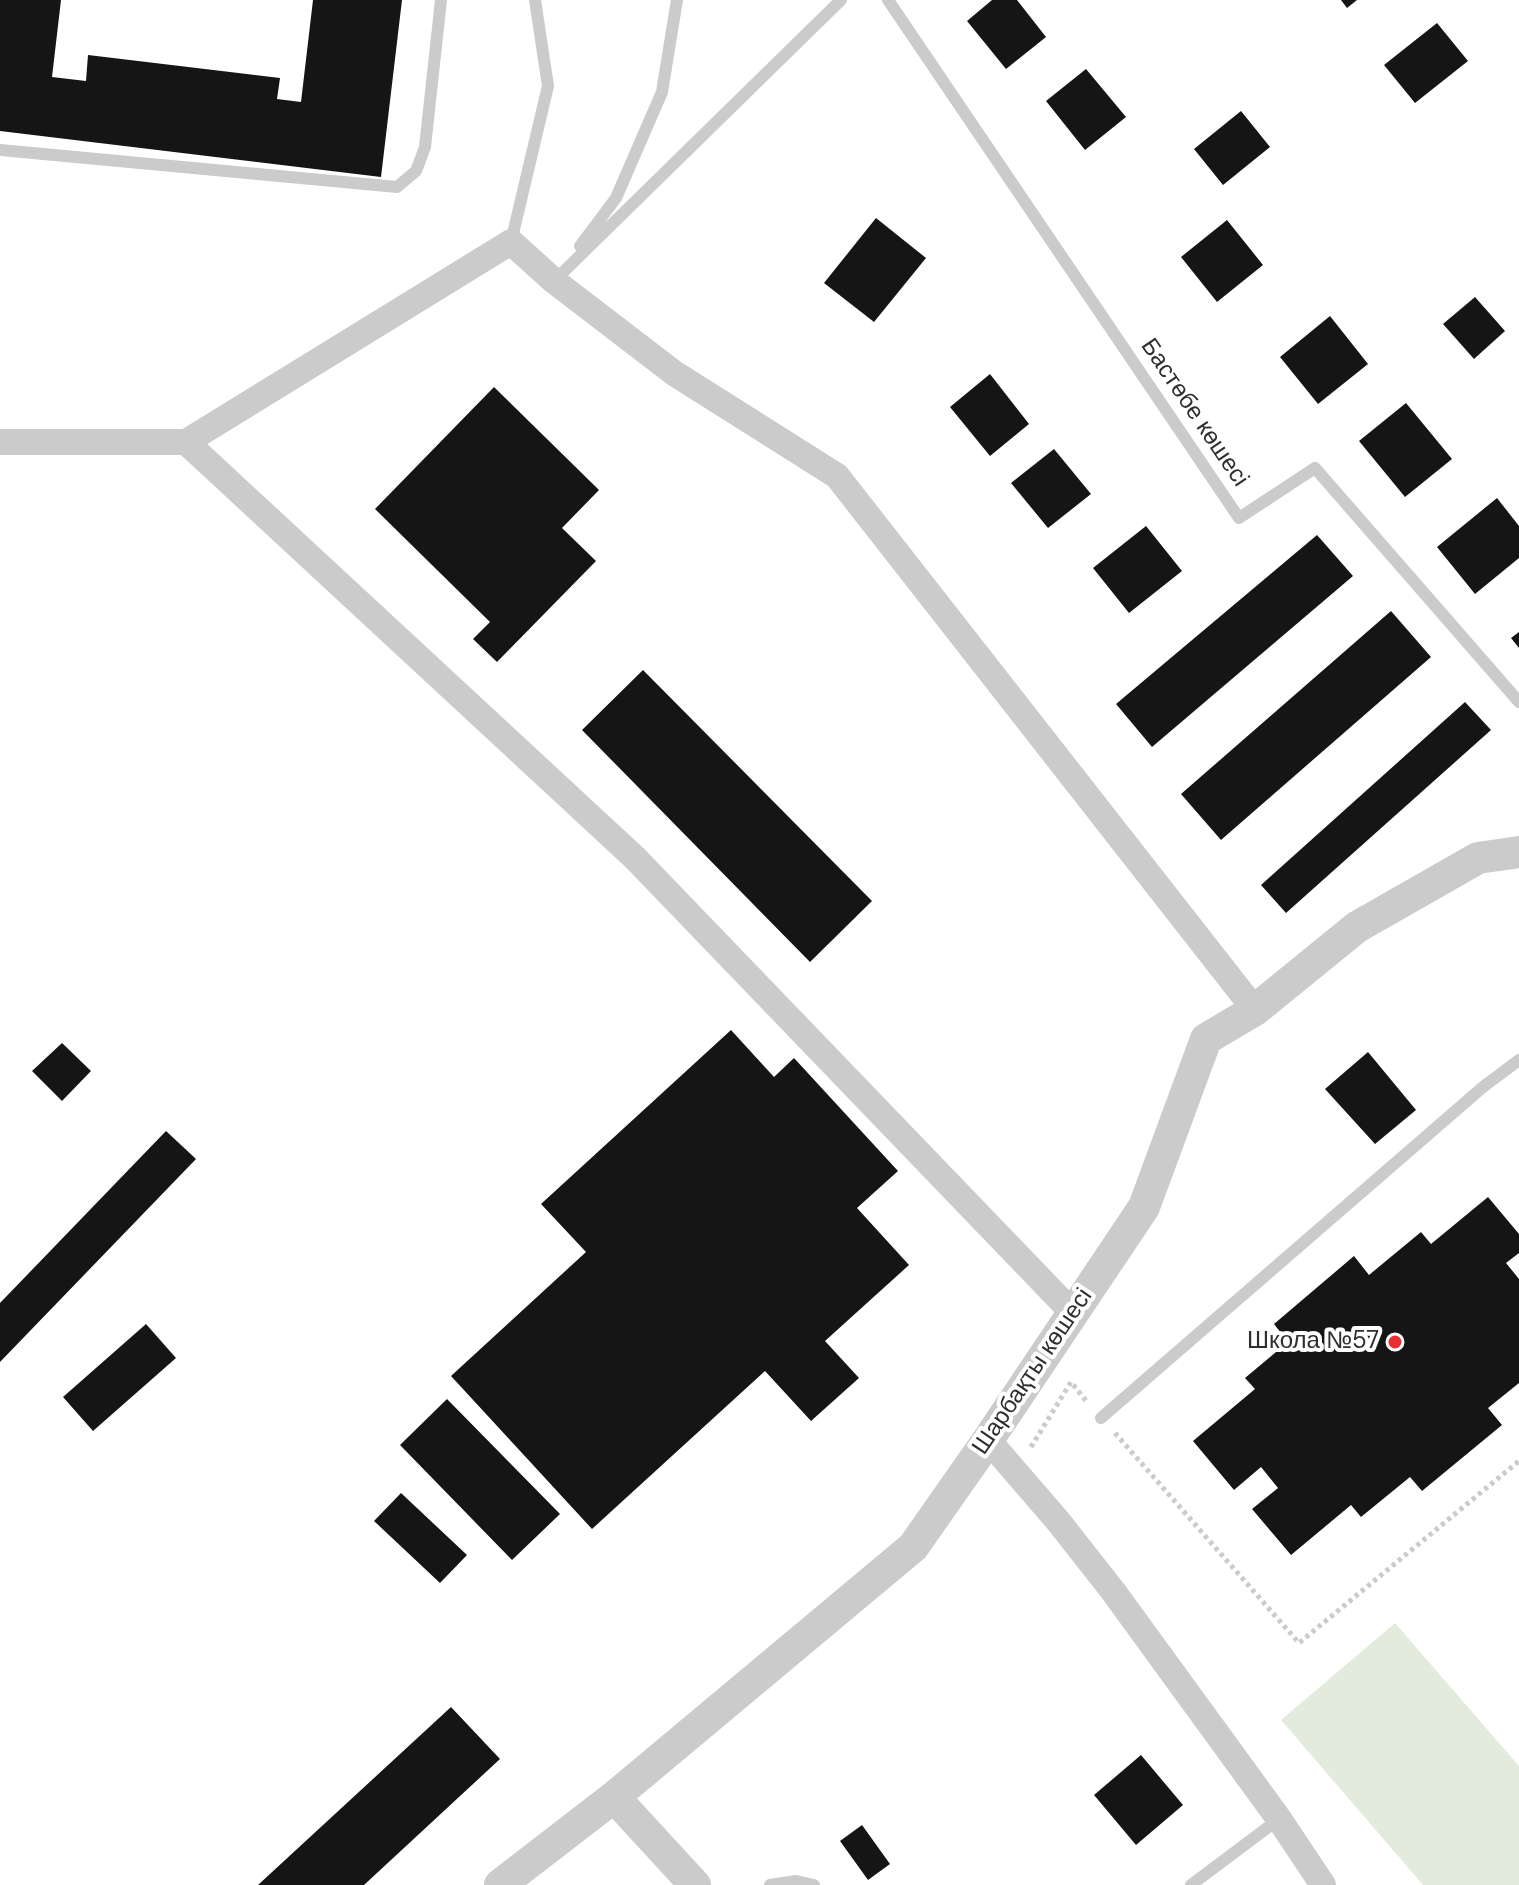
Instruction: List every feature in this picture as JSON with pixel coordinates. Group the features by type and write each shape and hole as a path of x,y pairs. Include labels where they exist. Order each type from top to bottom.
{"street":[{"path":"0,442 186,442 511,242 554,281 674,373 837,476 1255,1010"},
{"path":"186,442 635,858 1073,1313"},
{"name":"Шарбақты көшесі","path":"500,1885 614,1797 913,1547 1144,1207 1206,1039 1255,1010 1357,927 1478,858 1519,852"},
{"path":"988,1440 1113,1591 1279,1819 1323,1885"},
{"path":"614,1797 695,1885"}],"lane":[{"path":"0,150 397,187 416,171 425,147 441,0"},
{"path":"511,242 548,86 535,0"},
{"path":"554,281 616,198 662,92 677,0"},
{"path":"554,281 841,0"},
{"name":"Бастөбе көшесі","path":"888,0 1239,518 1315,468 1519,702"},
{"path":"1101,1418 1483,1087 1519,1060"},
{"path":"1191,1885 1279,1819"},
{"path":"770,1885 796,1881 814,1885"}],"path":[{"path":"1016,1472 1071,1382 1299,1643 1519,1461"}],"green space":[{"path":"1395,1623 1519,1766 1519,1885 1423,1885 1281,1720"}],"building":[{"path":"0,0 61,0 52,77 86,81 88,55 280,78 277,99 301,102 313,0 402,0 381,177 0,131"},
{"path":"992,0 1017,0 1046,37 1006,69 967,21"},
{"path":"1341,0 1357,0 1347,8"},
{"path":"1437,23 1468,61 1415,103 1384,65"},
{"path":"1086,69 1126,117 1085,150 1046,101"},
{"path":"1241,111 1270,147 1223,185 1194,149"},
{"path":"876,218 926,258 874,322 824,283"},
{"path":"1227,220 1263,265 1217,302 1181,257"},
{"path":"1475,297 1505,331 1474,359 1443,324"},
{"path":"1330,316 1368,364 1318,404 1280,357"},
{"path":"990,374 1029,424 990,456 950,407"},
{"path":"494,387 599,490 562,528 596,561 497,662 473,639 490,622 375,509"},
{"path":"1406,403 1452,459 1405,497 1359,441"},
{"path":"1054,449 1091,494 1048,528 1011,483"},
{"path":"1497,498 1519,526 1519,558 1475,594 1437,547"},
{"path":"1146,526 1182,571 1129,613 1093,568"},
{"path":"1317,535 1353,576 1152,747 1116,704"},
{"path":"1391,611 1431,657 1221,840 1181,794"},
{"path":"1519,632 1519,648 1511,638"},
{"path":"643,670 872,901 810,962 582,730"},
{"path":"1465,702 1491,730 1286,913 1261,885"},
{"path":"731,1030 774,1077 794,1058 898,1171 857,1208 909,1265 825,1341 859,1378 811,1421 765,1371 592,1529 451,1376 586,1252 541,1204"},
{"path":"62,1043 91,1071 62,1101 32,1071"},
{"path":"1368,1052 1416,1110 1375,1144 1325,1089"},
{"path":"166,1131 196,1159 0,1362 0,1303"},
{"path":"1488,1197 1519,1234 1519,1253 1506,1263 1519,1279 1519,1383 1488,1408 1502,1425 1422,1491 1410,1477 1361,1517 1351,1505 1291,1555 1252,1509 1278,1488 1261,1467 1234,1490 1193,1441 1255,1389 1245,1378 1288,1342 1274,1324 1354,1256 1369,1275 1421,1232 1431,1244"},
{"path":"146,1324 176,1358 93,1431 63,1397"},
{"path":"447,1399 560,1514 512,1560 400,1445"},
{"path":"401,1493 467,1555 440,1583 374,1521"},
{"path":"451,1707 500,1759 364,1885 258,1885"},
{"path":"1141,1755 1183,1805 1136,1845 1094,1795"},
{"path":"862,1825 890,1864 868,1880 840,1841"}],"place":[{"name":"Школа №57","path":"1395,1342"}]}
